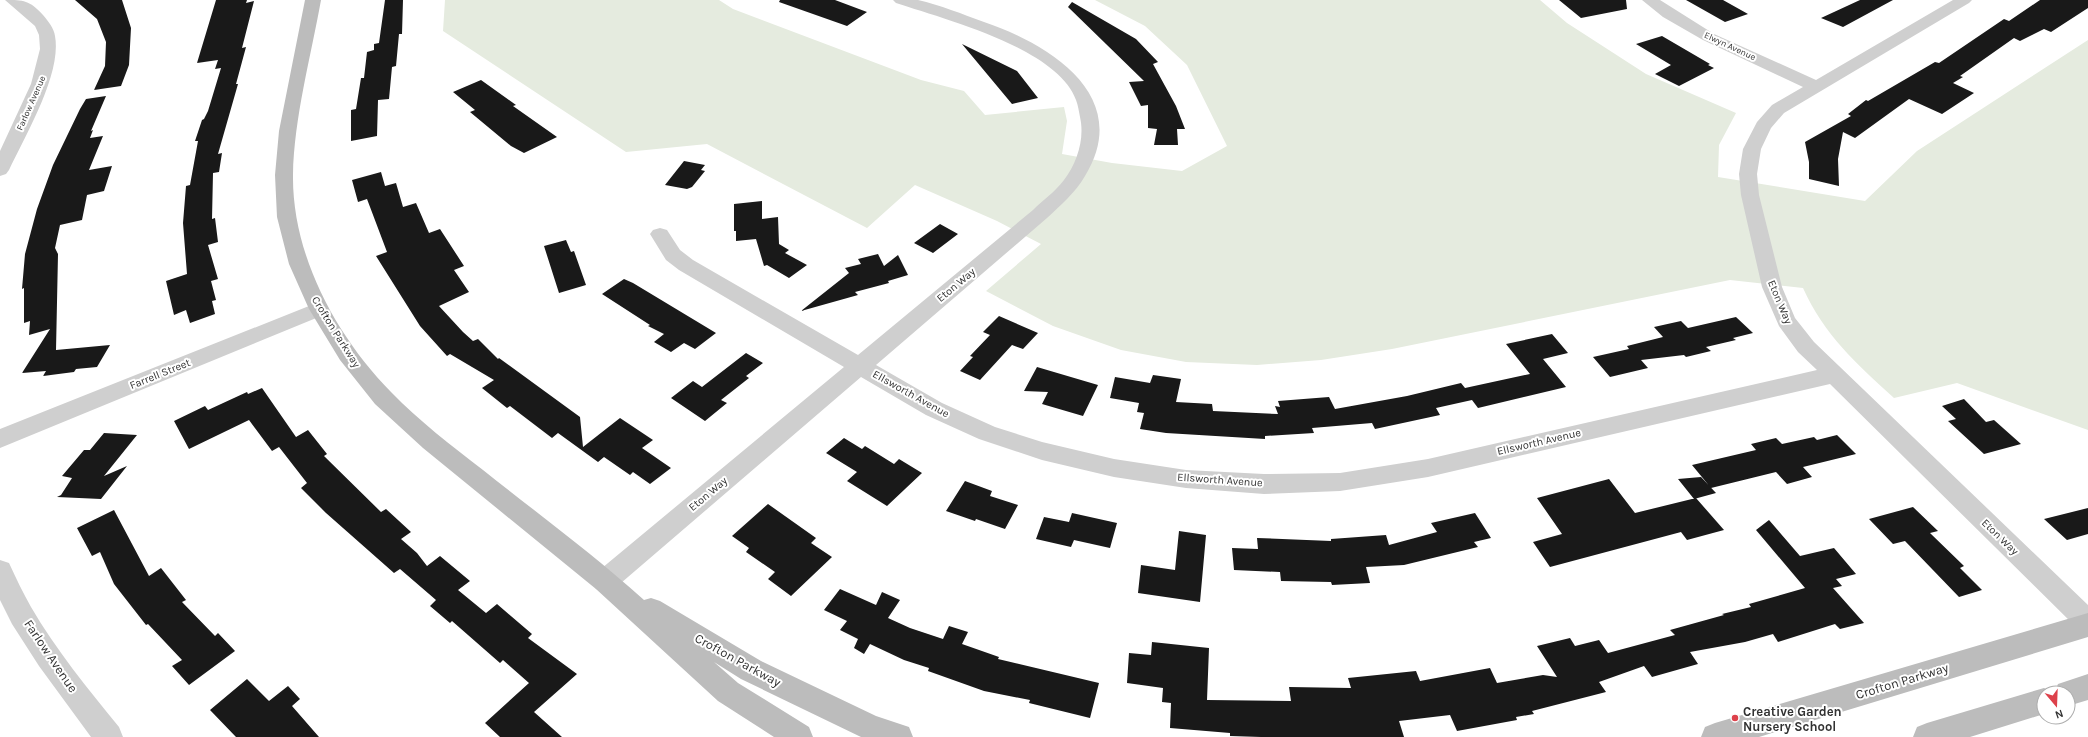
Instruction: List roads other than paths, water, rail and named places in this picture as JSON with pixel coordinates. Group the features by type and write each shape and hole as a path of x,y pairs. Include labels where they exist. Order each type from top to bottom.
{"street":[{"name":"Farlow Avenue","path":"0,170 44,76 49,51 47,33 25,6 13,0"},
{"name":"Crofton Parkway","path":"313,0 288,131 284,175 287,217 299,264 319,309 348,355 384,398 431,442 606,581 728,692 800,737"},
{"name":"Eton Way","path":"606,581 859,365 1040,214 1072,183 1086,158 1091,137 1091,115 1082,93 1065,71 1049,58 1026,44 901,0"},
{"name":"Elwyn Avenue","path":"1650,0 1672,17 1694,29 1815,86"},
{"name":"Eton Way","path":"1964,0 1778,109 1763,126 1752,149 1748,174 1750,195 1772,287 1786,321 1806,347 1832,375 2088,622"},
{"name":"Ellsworth Avenue","path":"660,234 674,255 686,265 934,409 987,433 1042,451 1114,468 1186,479 1264,484 1340,482 1428,468 1832,375"},
{"name":"Farrell Street","path":"0,439 319,309"},
{"name":"Farlow Avenue","path":"0,571 6,585 36,639 109,737"},
{"name":"Crofton Parkway","path":"606,581 751,670 870,727 899,737"},
{"name":"Crofton Parkway","path":"1715,737 2088,625"},
{"path":"2076,691 2088,687"},
{"path":"1928,737 2036,703"}],"place":[{"name":"Creative Garden Nursery School","path":"1735,718"}]}
